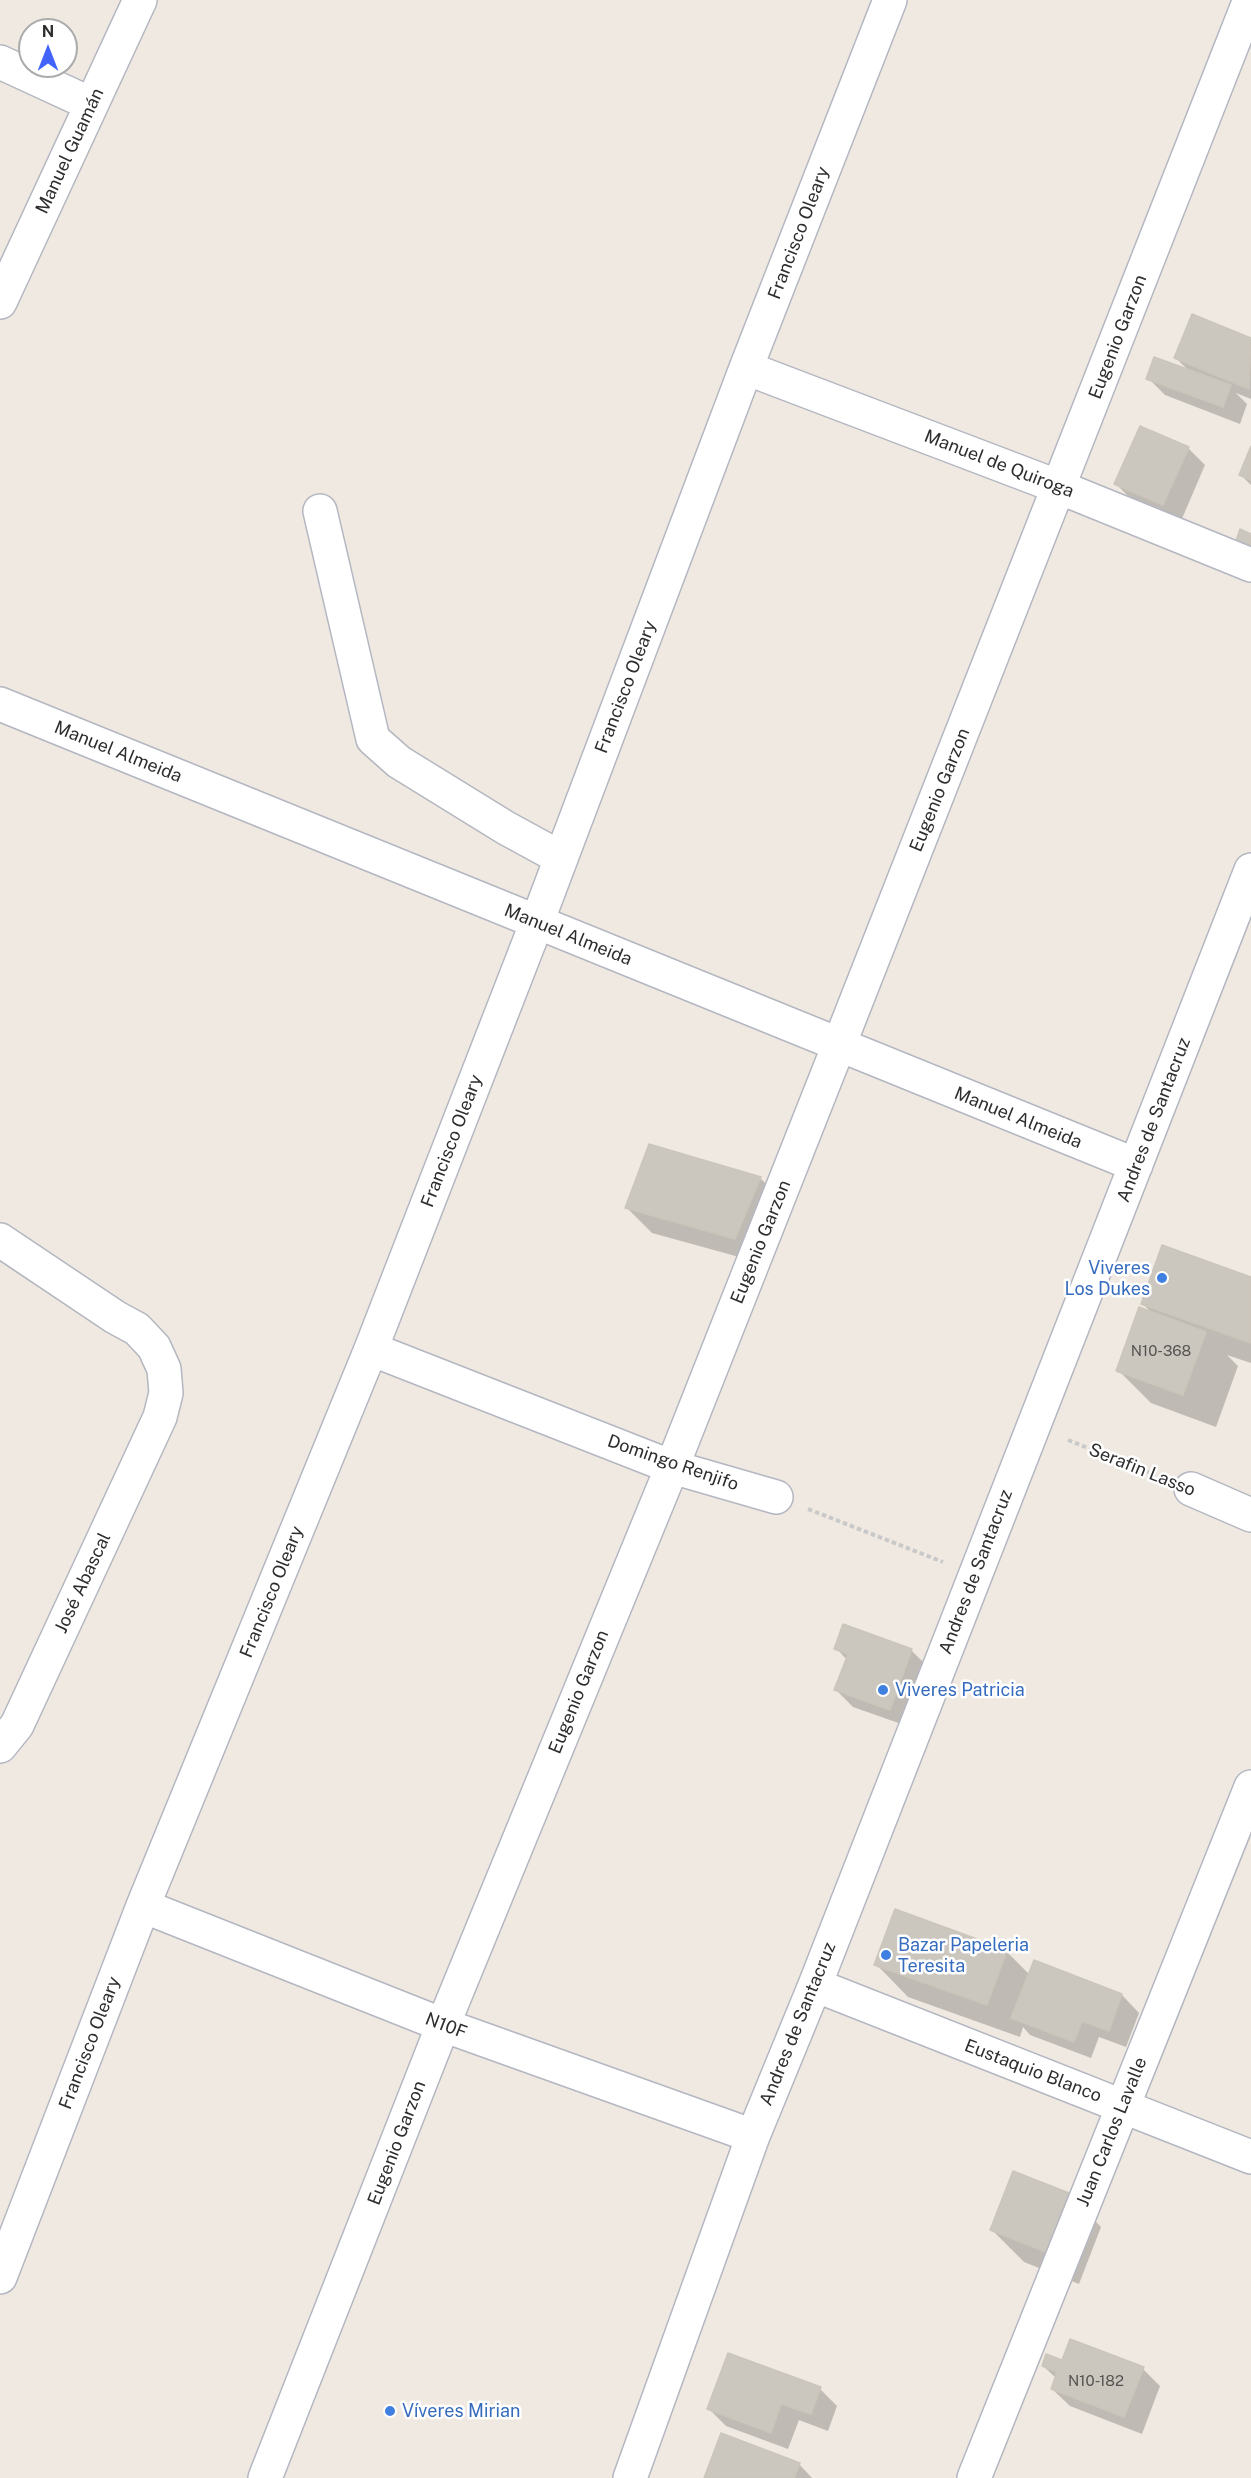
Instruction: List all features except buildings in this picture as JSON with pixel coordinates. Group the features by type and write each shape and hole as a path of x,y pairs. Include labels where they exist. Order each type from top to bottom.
{"street":[{"name":"Manuel Guamán","path":"0,302 140,0"},
{"name":"Francisco Oleary","path":"0,2277 143,1906 371,1349 537,922 746,368 890,0"},
{"name":"Eugenio Garzon","path":"265,2478 443,2025 672,1467 1249,2"},
{"path":"0,62 91,104"},
{"name":"Manuel de Quiroga","path":"746,368 1059,487 1251,565"},
{"path":"320,511 373,739 399,762 506,828 561,858"},
{"name":"Manuel Almeida","path":"0,704 1136,1165"},
{"name":"Andres de Santacruz","path":"630,2478 753,2136 815,1985 1251,870"},
{"name":"José Abascal","path":"0,1240 115,1317 137,1329 154,1347 164,1369 166,1393 160,1417 17,1725 0,1746"},
{"name":"Domingo Renjifo","path":"371,1349 672,1467 776,1497"},
{"name":"Serafin Lasso","path":"1191,1489 1251,1515"},
{"name":"Juan Carlos Lavalle","path":"974,2478 1251,1787"},
{"name":"N10F","path":"143,1906 443,2025 753,2136"},
{"name":"Eustaquio Blanco","path":"815,1985 1251,2157"}],"path":[{"name":"Serafin Lasso","path":"1034,1426 1191,1489"},
{"path":"776,1497 976,1574"}],"place":[{"name":"Viveres Los Dukes","path":"1162,1278"},
{"name":"Viveres Patricia","path":"883,1690"},
{"name":"Bazar Papeleria Teresita","path":"886,1955"},
{"name":"Víveres Mirian","path":"390,2411"}]}
